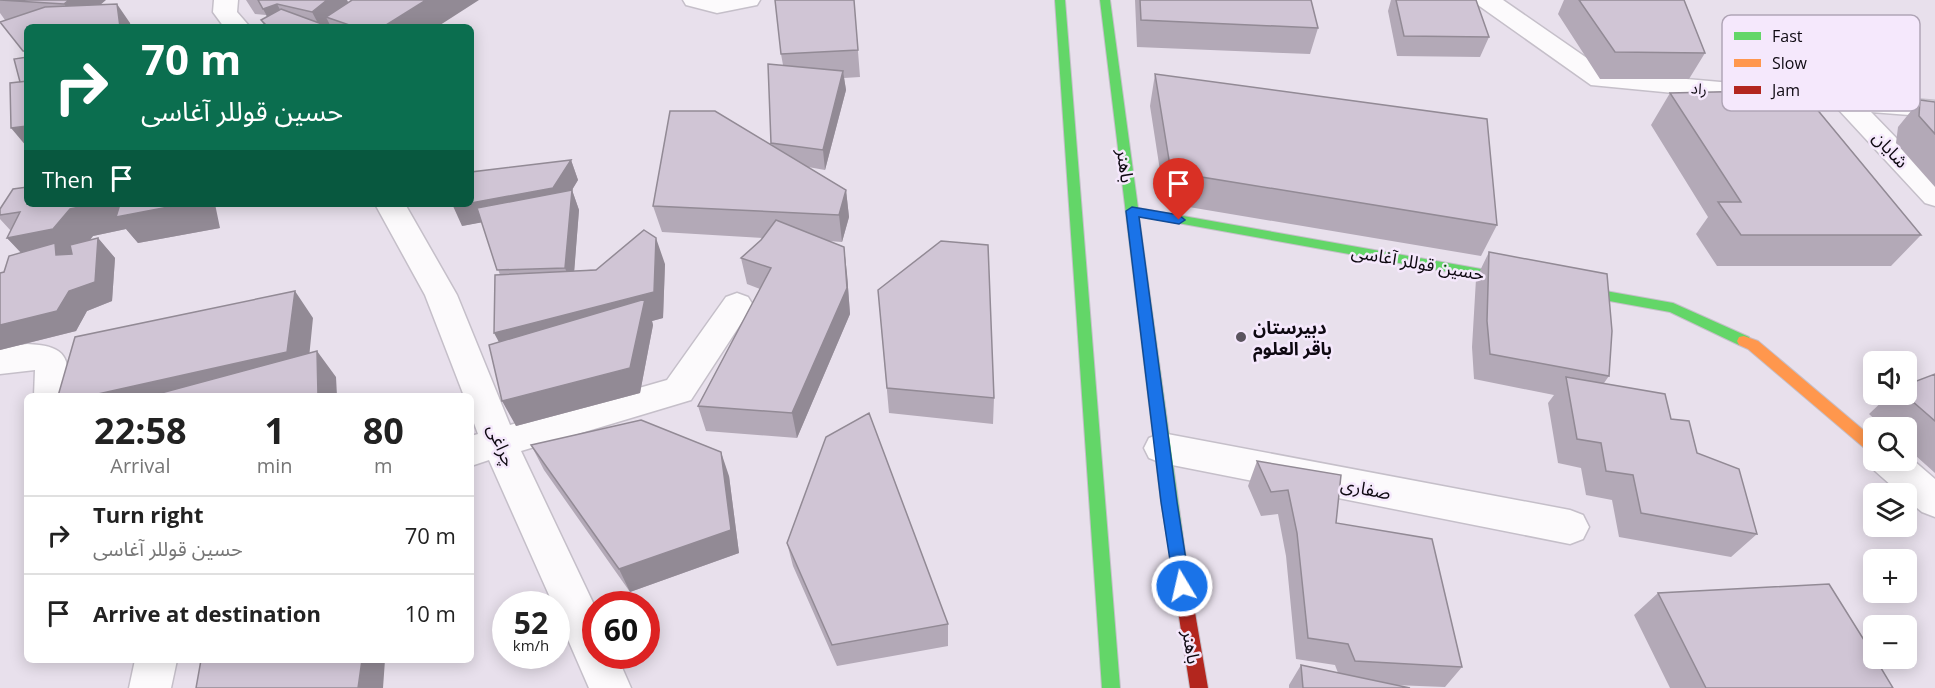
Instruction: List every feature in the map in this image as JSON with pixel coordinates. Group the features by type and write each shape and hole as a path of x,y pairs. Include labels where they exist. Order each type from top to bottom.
{"main road":[{"path":"1059,0 1111,688"},
{"name":"باهنر","path":"1106,0 1162,448 1199,688"},
{"name":"حسین قوللر آغاسی","path":"1132,211 1673,308 1753,345 1863,439"}],"street":[{"path":"226,0 225,14 235,24"},
{"path":"695,0 717,6 748,0"},
{"name":"راد","path":"1487,0 1600,79 1722,90"},
{"name":"راد","path":"1920,108 1935,109"},
{"name":"شایان","path":"1855,111 1935,196"},
{"name":"چراغی","path":"392,207 441,295 470,393"},
{"path":"486,447 679,390 737,305"},
{"path":"0,361 27,357 45,358 52,367 51,393"},
{"name":"چراغی","path":"474,406 486,447 582,629"},
{"name":"صفاری","path":"1162,448 1570,527"},
{"path":"1901,471 1935,501"},
{"path":"150,688 155,663"},
{"name":"چراغی","path":"602,669 610,688"}],"building":[{"path":"0,0 69,0 64,4"},
{"path":"258,0 327,0 312,12 277,4 263,9"},
{"path":"352,0 426,0 388,24 346,24 326,17"},
{"path":"775,0 854,0 858,50 781,54"},
{"path":"1140,0 1311,0 1318,28 1141,20"},
{"path":"1396,0 1476,0 1489,37 1404,36"},
{"path":"1579,0 1684,0 1705,53 1615,52"},
{"path":"117,4 120,24 24,24 23,51 0,22 45,7"},
{"path":"281,9 322,24 265,24 261,20"},
{"path":"24,57 24,81 20,82 14,59"},
{"path":"768,64 843,71 823,150 771,143"},
{"path":"1155,74 1487,119 1497,225 1171,172"},
{"path":"24,81 24,126 11,128 10,83"},
{"path":"1722,92 1722,111 1818,111 1921,235 1741,235 1718,202 1741,202 1670,93"},
{"path":"1920,100 1935,102 1935,134 1919,116"},
{"path":"670,111 715,111 846,190 839,215 653,206"},
{"path":"571,160 553,188 474,202 474,172"},
{"path":"24,187 24,207 80,207 70,209 53,229 7,238 20,212 0,215 0,209 13,189"},
{"path":"572,190 565,268 497,270 477,208"},
{"path":"119,207 168,207 116,217"},
{"path":"776,220 844,247 847,288 792,413 698,406 771,268 741,258 761,240"},
{"path":"644,230 656,238 654,292 494,333 495,275 596,270"},
{"path":"98,238 95,282 69,291 57,311 0,325 0,273 4,272 9,256 55,243 56,255 72,254 70,245"},
{"path":"941,241 988,245 994,398 887,388 878,290"},
{"path":"1489,252 1607,274 1612,331 1609,376 1490,354 1487,321"},
{"path":"295,291 287,352 102,393 59,393 75,337"},
{"path":"645,299 630,368 502,401 489,345"},
{"path":"317,351 318,393 161,393"},
{"path":"1935,374 1935,421 1917,405 1917,381"},
{"path":"1566,377 1665,394 1671,419 1689,421 1697,453 1739,469 1757,534 1641,513 1633,475 1606,471 1601,443 1577,439"},
{"path":"869,413 948,624 832,645 787,543 826,437"},
{"path":"641,420 721,452 731,530 619,569 531,445"},
{"path":"1257,461 1341,475 1336,523 1432,539 1462,667 1355,661 1348,644 1308,638 1297,533 1288,490 1271,492"},
{"path":"1829,584 1863,638 1863,669 1882,669 1893,688 1706,688 1658,593"},
{"path":"200,663 362,663 358,688 196,688"},
{"path":"1301,665 1410,688 1303,688"}],"traffic: fast":[{"path":"1060,0 1111,688"},
{"path":"1105,0 1179,566"},
{"path":"1132,211 1673,308 1744,341"}],"traffic: slow":[{"path":"1744,341 1753,345 1863,439"}],"traffic: jam":[{"path":"1179,566 1199,688"}],"place":[{"name":"دبیرستان باقر العلوم","path":"1241,337"}],"route":[{"path":"1179,220 1132,211 1182,586"}]}
